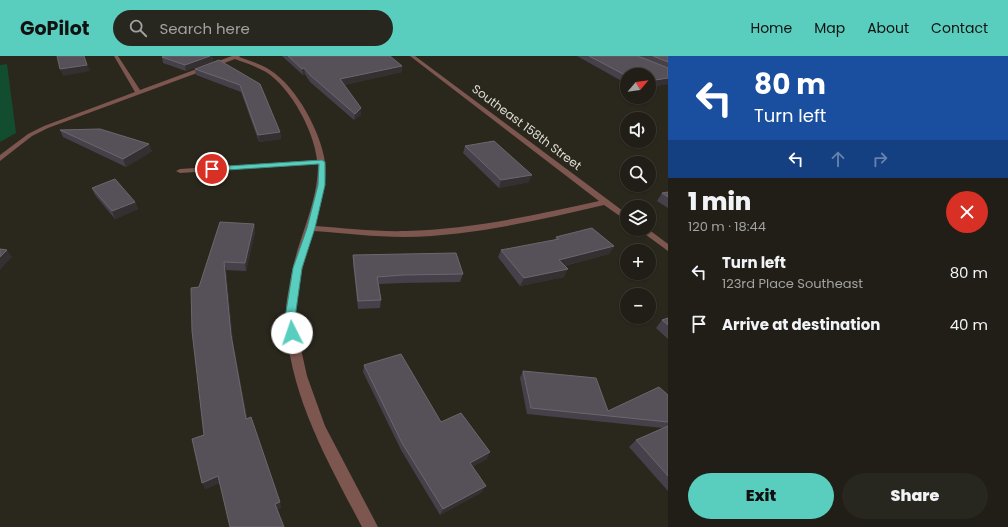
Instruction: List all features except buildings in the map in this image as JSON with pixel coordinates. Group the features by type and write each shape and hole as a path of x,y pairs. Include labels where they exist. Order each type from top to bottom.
{"street":[{"path":"116,56 138,92"},
{"name":"Southeast 158th Street","path":"412,56 620,213"},
{"path":"0,160 30,135 46,127 236,57 267,70 277,78 305,114 318,141 322,162 322,185 311,228 298,268 290,318 299,374 309,404 328,448 370,527"},
{"path":"180,171 322,162"},
{"path":"311,228 404,234 450,232 500,225 605,202"},
{"path":"652,236 668,248"}],"green space":[{"path":"7,64 16,133 0,142 0,65"}],"route":[{"path":"212,169 322,162 322,185 311,228 298,268 290,318 292,333"}]}
